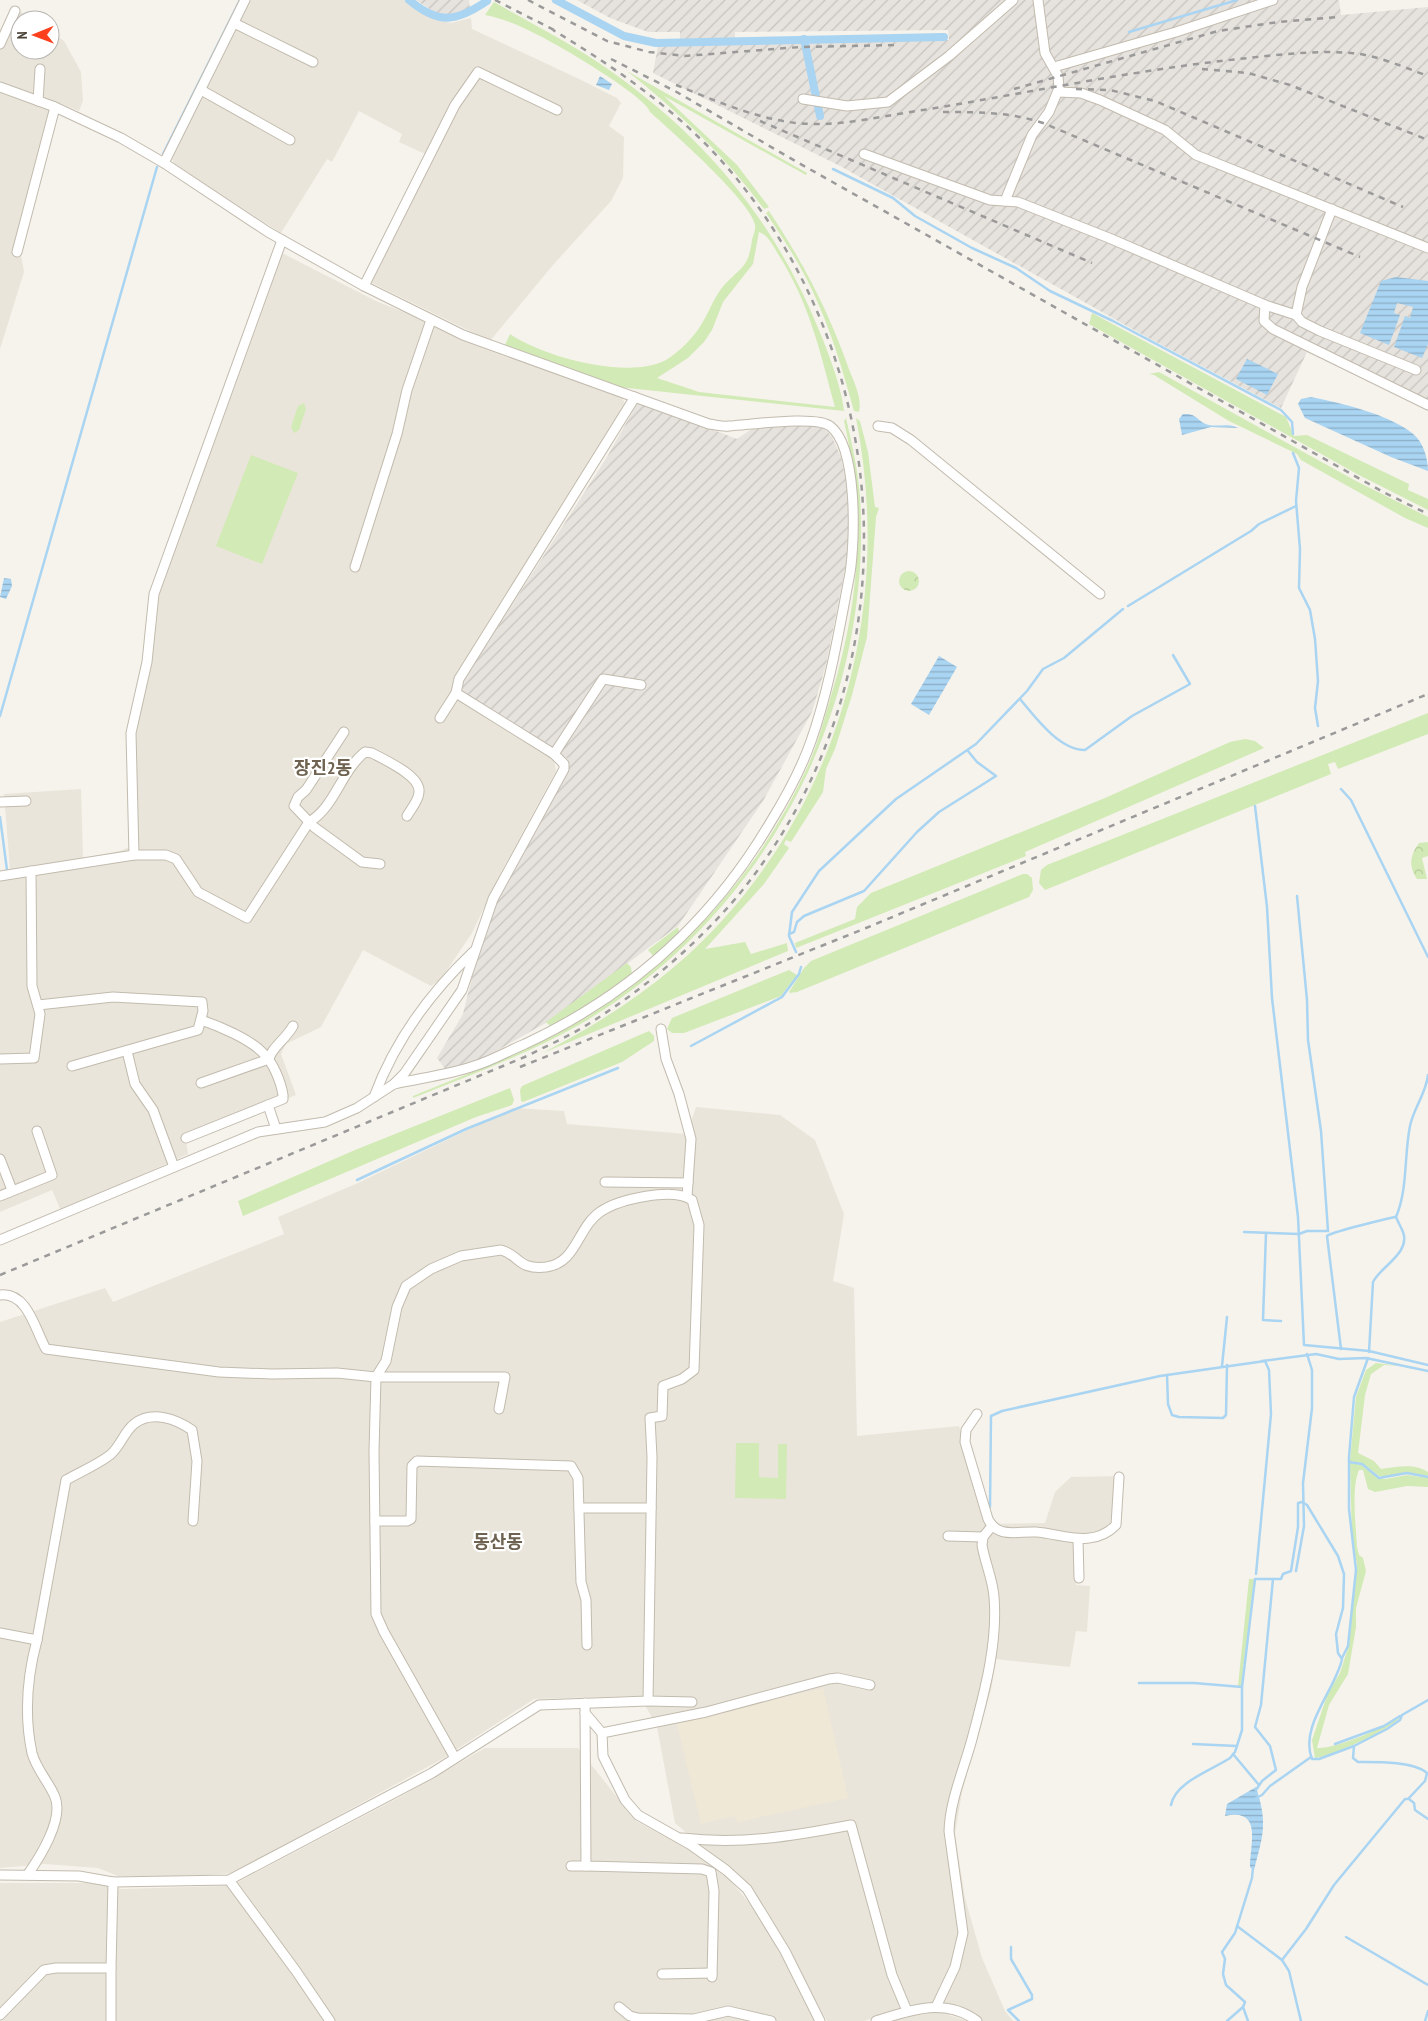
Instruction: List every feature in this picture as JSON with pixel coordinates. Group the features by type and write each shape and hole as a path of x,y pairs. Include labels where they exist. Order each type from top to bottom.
{"street":[{"path":"164,163 245,0"},
{"path":"803,99 855,106 888,102 948,56 1013,0"},
{"path":"1006,201 1032,135 1049,112 1058,92 1058,76 1044,53 1038,0"},
{"path":"1054,67 1176,32 1273,0"},
{"path":"0,44 10,23"},
{"path":"234,24 314,62"},
{"path":"38,101 40,69"},
{"path":"364,286 455,105 478,72 557,110"},
{"path":"0,87 55,107 122,138 282,240 364,286 432,320 501,350 709,424 727,426 767,423 826,423 832,427 839,437 852,484 853,550 830,679 810,744 782,803 748,858 697,923 645,970 568,1022 516,1048 474,1066 394,1084"},
{"path":"201,90 290,140"},
{"path":"1058,92 1081,94 1100,100 1165,130 1196,155 1428,248"},
{"path":"17,252 55,107"},
{"path":"864,154 990,200 1018,202 1109,238 1265,305 1296,315 1302,322 1320,331 1416,370"},
{"path":"1296,315 1302,287 1332,209"},
{"path":"134,855 131,733 148,662 154,594 282,240"},
{"path":"1265,305 1264,321 1274,329 1428,405"},
{"path":"355,567 397,434 407,390 432,320"},
{"path":"440,718 456,692 459,679 635,397"},
{"path":"878,426 892,428 911,440 1100,594"},
{"path":"554,754 603,679 641,685"},
{"path":"0,1240 258,1132 325,1122 357,1108 394,1084 404,1074 462,990 493,900 506,872 564,769 564,764 554,754 456,692"},
{"path":"344,732 306,790 298,797 294,806 309,822 362,862 380,864"},
{"path":"0,876 134,855 166,854 176,859 198,892 247,918 309,822 317,818 326,807 355,760 365,752 372,753 415,780 419,787 419,794 407,816"},
{"path":"0,802 26,801"},
{"path":"0,1059 34,1058 40,1014 32,986 31,871"},
{"path":"374,1097 385,1067 425,1004 446,978 474,951"},
{"path":"38,1006 113,996 202,1002 203,1011 198,1030 153,1041 127,1051 72,1066"},
{"path":"186,1138 283,1099 269,1059 263,1052 218,1025 201,1020"},
{"path":"269,1059 270,1052 287,1038 293,1026"},
{"path":"661,1029 666,1059 679,1094 691,1139 687,1197"},
{"path":"127,1051 135,1084 153,1110 174,1167"},
{"path":"201,1083 269,1059"},
{"path":"268,1105 276,1129"},
{"path":"0,1196 52,1175 37,1131"},
{"path":"0,1159 12,1190"},
{"path":"605,1182 688,1182"},
{"path":"455,1758 384,1632 376,1614 374,1451 376,1377 386,1361 397,1306 406,1286 431,1269 461,1256 491,1250 508,1252 520,1263 530,1267 548,1267 568,1258 584,1228 600,1212 629,1200 660,1194 687,1197 692,1200 699,1225 694,1370 682,1379 663,1386 662,1416 650,1418 651,1508 648,1701"},
{"path":"0,1295 12,1296 23,1304 46,1349 129,1358 219,1372 337,1374 376,1377 504,1377 499,1408"},
{"path":"977,1414 966,1430 965,1436 984,1506 992,1526 1002,1533 1037,1532 1067,1539 1099,1537 1116,1525 1119,1477"},
{"path":"28,1874 39,1857 53,1827 56,1813 56,1799 32,1754 27,1687 66,1480 110,1455 135,1424 153,1417 164,1417 179,1421 192,1430 197,1461 193,1521"},
{"path":"375,1521 407,1521 411,1519 412,1466 417,1461 571,1466 578,1478 580,1582 586,1600 587,1645"},
{"path":"579,1508 651,1508"},
{"path":"936,2007 955,1967 963,1933 949,1831 949,1814 984,1690 994,1626 994,1594 984,1559 983,1537 992,1526"},
{"path":"948,1536 983,1537"},
{"path":"1078,1539 1080,1578"},
{"path":"0,1633 37,1640"},
{"path":"602,1733 706,1712 829,1679 838,1678 870,1685"},
{"path":"0,1875 79,1876 113,1882 229,1880 432,1773 539,1705 648,1701 692,1702"},
{"path":"585,1703 586,1866"},
{"path":"585,1713 602,1733 603,1756 625,1800 638,1815 678,1838 726,1870 747,1889 785,1950 820,2021"},
{"path":"678,1838 713,1842 769,1840 851,1825 892,1975 907,2011"},
{"path":"571,1866 702,1869 711,1872 714,1891 712,1975 662,1974"},
{"path":"229,1880 330,2021"},
{"path":"111,2021 110,1968 113,1882"},
{"path":"0,2015 44,1970 56,1968 110,1968"},
{"path":"619,2007 630,2016 638,2018 694,2019 728,2011 771,2021"},
{"path":"876,2021 907,2011 936,2007 957,2009 977,2021"}],"shaded area":[{"path":"251,0 406,0 414,8 435,19 451,23 471,18 472,29 575,77 617,98 621,103 609,126 624,137 623,178 611,201 553,265 490,341 370,282 434,158 399,142 402,134 359,111 332,162 327,159 281,233 175,165 172,159"},
{"path":"416,0 469,0 470,10 453,16 436,13"},
{"path":"577,0 1339,0 1341,15 1428,7 1428,409 1307,352 1281,408 1145,336 840,166 653,73 658,46 949,40 948,30 735,32 735,38 680,39 680,32 648,32 610,18"},
{"path":"10,25 10,60 60,60 60,38 64,41 81,72 83,101 79,111 60,103 21,255 24,272 0,349 0,46"},
{"path":"282,253 378,302 622,396 625,405 451,691 544,752 554,761 556,771 500,874 472,933 441,979 431,986 363,950 321,1027 286,1044 281,1054 296,1095 186,1141 188,1154 61,1211 52,1190 0,1212 0,871 10,869 4,794 81,789 83,858 120,851 136,844 134,734 150,666 157,591"},
{"path":"641,402 737,439 753,428 768,426 822,426 832,437 841,457 848,489 851,539 826,665 812,712 763,801 678,926 551,1020 482,1059 446,1070 437,1058 463,1014 477,956 501,891 568,770 568,759 463,695 462,683 607,457 637,404"},
{"path":"696,1107 780,1115 815,1140 844,1214 833,1281 854,1288 857,1436 959,1426 987,1524 1045,1523 1055,1492 1071,1477 1118,1476 1114,1526 1099,1533 1076,1537 1076,1585 1090,1586 1087,1632 1076,1631 1070,1667 996,1659 991,1690 962,1792 955,1834 965,1898 982,1958 1005,2011 1013,2021 981,2021 957,2006 941,2003 910,2007 864,2021 827,2021 762,1903 746,1884 675,1823 657,1727 640,1696 534,1699 442,1759 233,1873 191,1876 118,1876 98,1868 45,1864 0,1868 0,1322 105,1288 113,1302 284,1234 278,1217 358,1183 513,1108 564,1111 567,1124 687,1134"},
{"path":"823,1688 848,1798 738,1822 734,1816 701,1824 677,1724"},
{"path":"485,1748 578,1748 636,1821 688,1849 730,1880 763,1920 816,2021 0,2021 0,1883 94,1883 122,1889 222,1886 238,1882 400,1797"},
{"path":"939,2012 968,2021 888,2021 903,2016"}],"green space":[{"path":"494,2 560,39 633,87 694,140 746,201 790,269 809,307 830,358 839,386 844,411 618,387 505,345 510,334 543,351 564,358 609,367 631,368 650,366 666,360 681,349 694,335 704,321 721,289 742,268 748,258 755,225 750,214 726,184 633,94 599,70 546,39 524,28 485,15","holes":["759,232 770,241 798,291 813,329 835,407 699,392 657,378 688,358 704,342 712,330 723,302 753,264"]},
{"path":"627,71 807,173 806,175 664,96 737,165 769,207 764,209 700,135 665,102"},
{"path":"769,211 804,269 825,309 856,387 860,402 859,412 854,411 836,351 819,306 797,261 766,213"},
{"path":"1092,313 1286,417 1294,436 1307,435 1409,484 1408,490 1428,499 1428,510 1357,474 1089,324"},
{"path":"1159,372 1356,481 1428,517 1428,528 1405,518 1301,460 1297,454 1229,421 1154,375 1149,374"},
{"path":"304,403 306,409 299,430 294,433 291,427 298,406"},
{"path":"846,418 853,447 860,497 859,575 848,651 827,725 796,796 757,861 709,921 653,974 589,1019 525,1052 413,1098 413,1096 516,1054 565,1029 612,1000 672,953 699,927 724,899 769,838 788,806 813,754 841,661 848,627 857,559 857,525 851,457 844,421"},
{"path":"856,418 860,421 868,452 875,507 879,508 876,517 867,637 852,695 835,749 826,769 823,792 791,842 786,840 784,844 789,848 764,884 705,949 745,942 751,954 787,943 788,951 543,1053 595,1024 643,991 674,967 729,913 775,853 812,787 839,718 858,645 867,570 866,494"},
{"path":"251,455 298,473 262,564 216,546"},
{"path":"905,571 913,571 919,577 919,585 913,591 905,591 899,585 899,577"},
{"path":"1428,713 1428,734 1338,769 1335,762 1328,764 1331,774 1045,890 1039,883 1041,870 1047,865"},
{"path":"1245,739 1255,741 1264,748 1025,852 1026,856 796,948 795,943 855,919 857,907 871,893 1105,798 1230,742"},
{"path":"1428,842 1428,856 1422,858 1427,879 1417,879 1412,870 1412,856 1419,843"},
{"path":"1027,874 1032,878 1033,890 1029,897 797,992 789,992 804,968 811,961"},
{"path":"678,927 680,935 655,958 648,950"},
{"path":"627,963 631,967 632,975 587,1006 551,1027 546,1022"},
{"path":"789,970 797,975 781,996 684,1033 672,1033 667,1029 672,1018"},
{"path":"649,1031 654,1036 654,1041 622,1062 523,1102 521,1101 520,1090 522,1086"},
{"path":"510,1088 514,1100 512,1105 476,1117 243,1216 238,1201 355,1150"},
{"path":"1376,1363 1401,1366 1384,1365 1371,1374 1365,1395 1358,1453 1374,1461 1381,1469 1417,1467 1428,1472 1428,1476 1406,1472 1386,1477 1379,1476 1362,1463 1350,1461 1356,1397 1366,1370"},
{"path":"736,1443 759,1443 759,1477 778,1478 778,1444 787,1444 786,1499 735,1498"},
{"path":"1350,1463 1361,1465 1378,1478 1386,1479 1407,1475 1428,1478 1428,1487 1407,1486 1375,1492 1368,1489 1363,1470 1359,1470 1355,1487 1357,1547 1359,1555 1363,1558 1366,1571 1356,1608 1356,1627 1348,1674 1329,1705 1317,1748 1335,1745 1360,1737 1401,1716 1387,1727 1361,1741 1334,1753 1315,1758 1312,1740 1328,1693 1340,1673 1349,1645 1357,1564 1352,1537"},
{"path":"1249,1579 1254,1579 1241,1686 1238,1686"}],"water":[{"path":"600,76 612,84 609,90 596,85"},
{"path":"1396,277 1428,281 1428,344 1422,358 1394,347 1405,316 1410,318 1413,307 1397,303 1394,313 1400,315 1389,345 1360,333 1381,281"},
{"path":"1247,359 1278,374 1267,395 1236,379"},
{"path":"1311,397 1364,410 1402,426 1416,436 1422,445 1426,455 1428,471 1391,457 1305,418 1298,404 1301,399"},
{"path":"1183,414 1195,416 1209,425 1238,428 1211,427 1182,435 1179,419"},
{"path":"4,578 11,579 12,586 6,599 0,597"},
{"path":"939,656 957,667 929,715 911,704"},
{"path":"1256,1787 1262,1811 1263,1829 1254,1870 1250,1867 1252,1830 1250,1823 1245,1817 1237,1815 1225,1816 1227,1804"}],"waterway":[{"path":"163,154 240,0"},
{"path":"409,0 429,14 448,18 457,17 487,1"},
{"path":"556,0 624,36 656,43 944,37"},
{"path":"1129,32 1237,0"},
{"path":"804,39 820,116"},
{"path":"0,716 157,167"},
{"path":"833,169 893,198 915,216 972,248 1016,268 1050,291 1113,321 1281,410 1292,422 1293,434"},
{"path":"1293,453 1299,468 1296,501 1300,549 1299,588 1310,610 1315,639 1318,681 1315,708 1318,726"},
{"path":"1128,606 1251,531 1259,524 1296,506"},
{"path":"796,952 789,936 792,912 819,871 896,799 976,744 1027,691 1043,669 1064,658 1123,609"},
{"path":"1020,699 1040,723 1057,739 1075,749 1085,750 1132,716 1190,684 1173,655"},
{"path":"789,934 794,932 797,922 804,916 864,891 917,832 939,812 996,776 977,762 968,751"},
{"path":"1341,789 1351,800 1428,957"},
{"path":"1255,806 1267,907 1272,998 1298,1217 1304,1345 1369,1351 1428,1365"},
{"path":"0,817 7,870"},
{"path":"1297,896 1307,1000 1308,1040 1321,1131 1328,1231"},
{"path":"691,1046 782,997 799,974 801,967"},
{"path":"357,1180 466,1129 618,1068"},
{"path":"1369,1352 1373,1282 1403,1247 1403,1232 1396,1217 1404,1184 1410,1126 1428,1075"},
{"path":"1341,1349 1327,1236 1395,1217"},
{"path":"1244,1232 1299,1234 1307,1231 1328,1231"},
{"path":"1266,1233 1263,1320 1281,1321"},
{"path":"1222,1366 1227,1317"},
{"path":"1296,1571 1304,1526 1303,1483 1312,1408 1312,1370 1307,1354"},
{"path":"1262,1361 1316,1354 1339,1359 1366,1358 1428,1371"},
{"path":"1342,1658 1348,1646 1356,1570 1349,1509 1349,1457 1354,1397 1368,1358"},
{"path":"990,1507 991,1416 1002,1411 1160,1376 1265,1361 1269,1370 1271,1414 1256,1574"},
{"path":"1167,1375 1168,1404 1172,1415 1179,1417 1223,1418 1226,1415 1227,1365"},
{"path":"1349,1462 1362,1464 1379,1478 1407,1473 1428,1477"},
{"path":"1171,1805 1179,1790 1187,1783 1230,1758 1235,1752 1242,1730 1242,1687 1255,1579 1281,1579 1283,1574 1291,1571 1298,1527 1298,1503 1302,1502 1307,1505 1338,1556 1344,1574 1343,1608 1336,1634 1338,1653 1342,1659 1310,1734 1309,1746 1312,1759 1319,1759 1354,1746 1387,1729 1400,1720 1402,1715 1428,1700"},
{"path":"1256,1790 1262,1781 1276,1770 1270,1746 1255,1727 1261,1705 1273,1579"},
{"path":"1139,1683 1194,1683 1242,1687"},
{"path":"1335,1744 1384,1726 1400,1716"},
{"path":"1193,1744 1237,1746"},
{"path":"1301,2021 1289,1971 1282,1960 1306,1929 1334,1885 1405,1799 1408,1799 1425,1781 1427,1773 1421,1769 1404,1764 1358,1762 1353,1758 1354,1746"},
{"path":"1233,1754 1259,1785"},
{"path":"1256,1798 1311,1757"},
{"path":"1409,1799 1414,1803 1415,1810 1428,1819"},
{"path":"1227,2021 1243,2007 1245,2002 1226,1985 1223,1974 1225,1959 1222,1952 1235,1933 1252,1878 1253,1867"},
{"path":"1237,1926 1282,1960"},
{"path":"1346,1937 1428,1985"},
{"path":"1011,1947 1011,1959 1032,1995 1032,1999 1008,2010 1019,2021"},
{"path":"1243,2007 1248,2021"},
{"path":"1425,2021 1428,2011"}],"railway":[{"path":"495,0 558,32"},
{"path":"528,0 607,41 649,52 685,56 800,47 899,45"},
{"path":"1014,89 1218,31 1278,22 1338,17"},
{"path":"0,1275 527,1056 575,1032 610,1010 668,966 736,898 792,816 832,727 856,634 864,538 856,443 832,350 792,261 737,179 718,156 675,115 652,97 603,62 553,30"},
{"path":"676,85 760,116 794,123 826,124 868,119 1160,69 1295,53 1337,52 1361,54 1428,76"},
{"path":"611,59 675,91 797,162 1385,493 1428,514"},
{"path":"1202,69 1248,73 1290,85 1428,140"},
{"path":"1076,89 1110,90 1155,101 1403,207"},
{"path":"943,112 1006,115 1043,123 1360,257"},
{"path":"760,121 1092,263"},
{"path":"520,1067 866,928 1428,694"}],"district":[{"name":"장진2동","path":"323,768"},
{"name":"동산동","path":"498,1542"}]}
